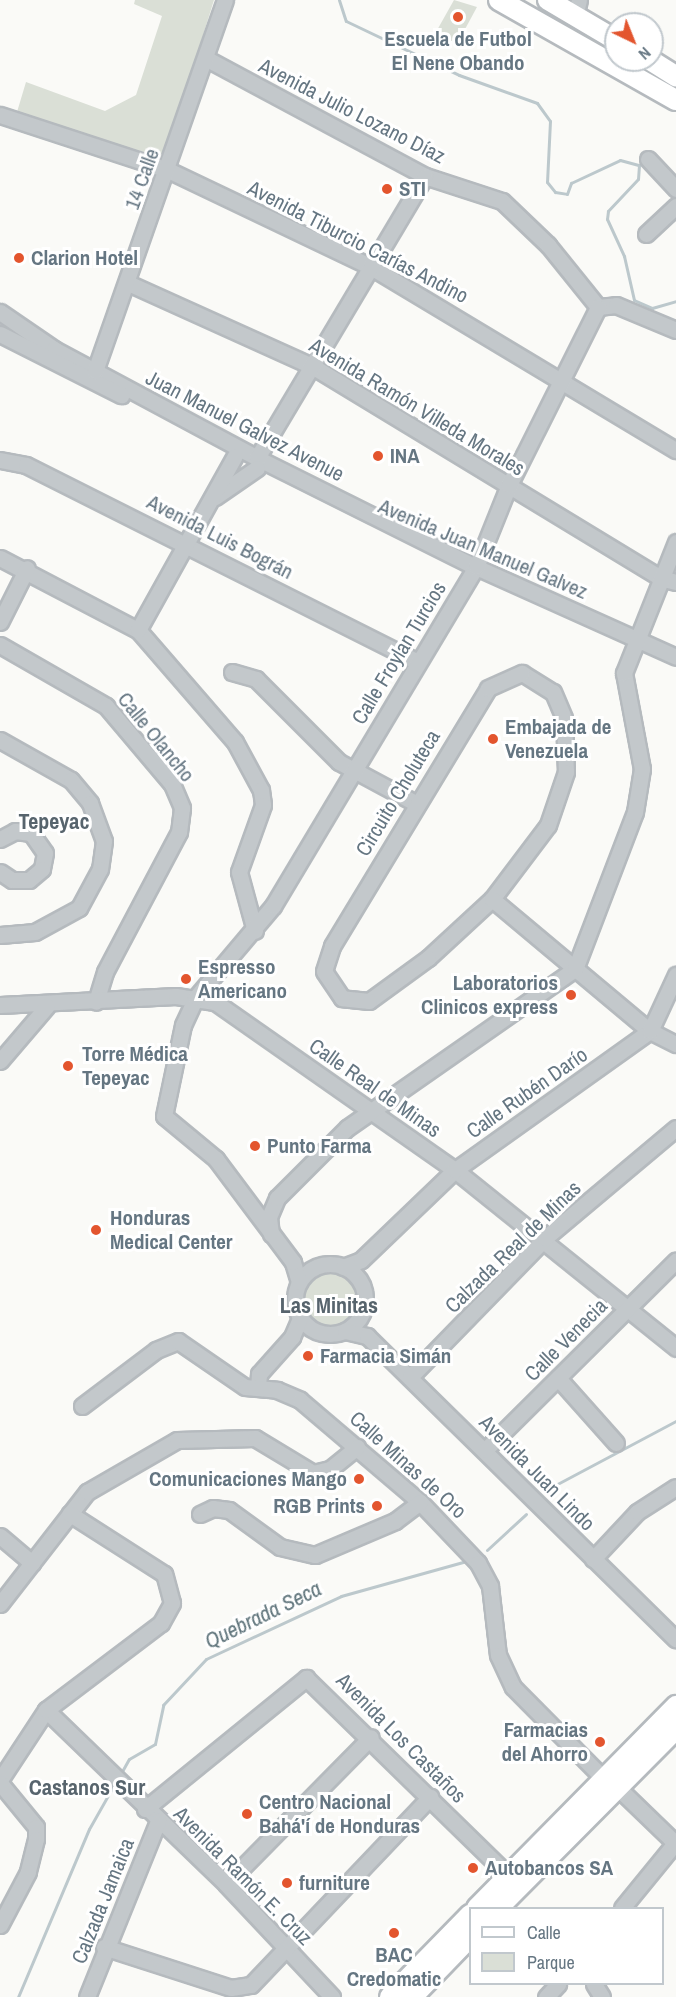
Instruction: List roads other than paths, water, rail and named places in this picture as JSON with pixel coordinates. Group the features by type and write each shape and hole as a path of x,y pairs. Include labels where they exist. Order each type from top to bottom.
{"main road":[{"path":"499,0 676,100"},
{"path":"548,0 577,8 604,30"},
{"path":"499,1907 676,1706"},
{"path":"478,1907 610,1783 676,1729"},
{"path":"390,1997 469,1917"},
{"path":"412,1997 469,1939"}],"street":[{"name":"14 Calle","path":"95,371 207,59 225,0"},
{"name":"Avenida Julio Lozano Díaz","path":"207,59 425,176 482,192 517,213 598,307"},
{"name":"Avenida Tiburcio Carías Andino","path":"0,115 168,170 370,267 676,450"},
{"path":"648,159 676,189"},
{"path":"210,501 257,464 312,366 425,176"},
{"path":"646,234 676,206"},
{"name":"Avenida Ramón Villeda Morales","path":"128,283 312,366 660,578 676,582"},
{"path":"598,307 616,305 676,330"},
{"name":"Calle Froylan Turcios","path":"196,997 255,931 476,567 509,485 598,307"},
{"name":"Juan Manuel Galvez Avenue","path":"0,312 73,366"},
{"path":"0,322 46,353 235,456 257,464"},
{"name":"Juan Manuel Galvez Avenue","path":"0,334 29,351 95,371 257,464 476,567"},
{"path":"0,345 29,351"},
{"path":"138,630 235,456"},
{"name":"Avenida Luis Bográn","path":"0,460 26,465 417,662"},
{"path":"244,1198 263,1207 277,1198 369,1109 575,969 641,786 624,673 633,638 676,542"},
{"path":"0,558 27,567 138,630 235,742 261,790 259,824 239,872 255,931"},
{"path":"0,622 27,567"},
{"name":"Avenida Juan Manuel Galvez","path":"476,567 676,657"},
{"name":"Calle Olancho","path":"0,645 106,706 181,801 179,832 105,972 96,1002"},
{"path":"232,672 256,679 354,770 417,804"},
{"name":"Circuito Choluteca","path":"522,673 553,692 564,718 562,796 548,825 492,899 388,991 355,1002 333,991 324,962 417,804 499,680 522,673"},
{"path":"0,740 48,765 84,793 99,823 104,855 88,897 68,918 35,932 0,935"},
{"path":"0,839 15,831 31,833 45,853 42,869 29,880 12,880 0,872"},
{"path":"492,899 650,1031 676,1044"},
{"name":"Calle Rubén Darío","path":"343,1267 361,1260 455,1170 650,1031 676,975"},
{"path":"196,997 183,1025 162,1111 216,1159 293,1262 299,1282"},
{"name":"Calle Real de Minas","path":"0,1005 47,1006 196,997 215,1002 455,1170 545,1238 676,1347"},
{"path":"155,999 177,1010 183,1025"},
{"path":"0,1061 47,1006"},
{"name":"Calzada Real de Minas","path":"410,1377 545,1238 676,1128"},
{"path":"271,1234 269,1217 277,1198"},
{"path":"357,1277 361,1260"},
{"name":"Calle Venecia","path":"485,1450 676,1260"},
{"path":"293,1262 312,1269 343,1267 357,1277 364,1295 361,1314 367,1336"},
{"path":"312,1269 299,1282 294,1300 300,1318 316,1331"},
{"path":"292,1337 316,1331 345,1330 361,1314"},
{"path":"258,1388 259,1374 292,1337 300,1318"},
{"name":"Avenida Juan Lindo","path":"345,1330 367,1336 676,1640"},
{"name":"Calle Minas de Oro","path":"82,1406 156,1350 178,1341 245,1387 258,1388 300,1400 420,1502 458,1538 490,1586 498,1654 513,1687 610,1783 676,1844"},
{"path":"558,1378 616,1443"},
{"path":"0,1604 70,1514 98,1483 189,1436 255,1438 313,1473 330,1469 357,1447"},
{"path":"593,1559 637,1512 676,1487"},
{"path":"200,1514 213,1508 229,1510 280,1547 315,1555 395,1521 420,1502"},
{"path":"0,1925 28,1872 36,1839 36,1827 0,1781 46,1710 161,1623 172,1603 164,1574 70,1514"},
{"path":"0,1536 32,1563"},
{"name":"Avenida Los Castaños","path":"145,1809 306,1678 370,1737 509,1876"},
{"name":"Avenida Ramón E. Cruz","path":"46,1710 116,1782 226,1884 332,1997"},
{"path":"226,1884 370,1737"},
{"path":"104,1947 241,1988 285,1947 430,1797"},
{"name":"Calzada Jamaica","path":"87,1997 104,1947 158,1821"},
{"path":"623,1907 676,1844"},
{"path":"546,1997 556,1985"}],"waterway":[{"path":"339,0 346,21 459,75 537,103 550,121 547,182 555,192 567,194 571,183 620,160 639,165 638,179 608,211 607,219 624,256 634,300 652,308 676,301"},
{"name":"Quebrada Seca","path":"546,1490 676,1421"},
{"path":"487,1550 526,1514"},
{"name":"Quebrada Seca","path":"120,1775 129,1759 155,1744 163,1705 206,1659 341,1596 470,1560"},
{"name":"Quebrada Seca","path":"18,1997 89,1829 115,1783"}],"place":[{"name":"Escuela de Futbol El Nene Obando","path":"458,17"},
{"name":"STI","path":"387,189"},
{"name":"Clarion Hotel","path":"19,258"},
{"name":"INA","path":"378,456"},
{"name":"Embajada de Venezuela","path":"493,739"},
{"name":"Espresso Americano","path":"186,979"},
{"name":"Laboratorios Clinicos express","path":"571,995"},
{"name":"Torre Médica Tepeyac","path":"68,1066"},
{"name":"Punto Farma","path":"255,1146"},
{"name":"Honduras Medical Center","path":"96,1230"},
{"name":"Farmacia Simán","path":"308,1356"},
{"name":"Comunicaciones Mango","path":"359,1479"},
{"name":"RGB Prints","path":"377,1506"},
{"name":"Farmacias del Ahorro","path":"600,1742"},
{"name":"Centro Nacional Bahá'í de Honduras","path":"247,1814"},
{"name":"Autobancos SA","path":"473,1868"},
{"name":"furniture","path":"287,1883"},
{"name":"BAC Credomatic","path":"394,1933"}],"district":[{"name":"Tepeyac","path":"54,822"},
{"name":"Las Minitas","path":"329,1306"},
{"name":"Castanos Sur","path":"87,1788"}]}
